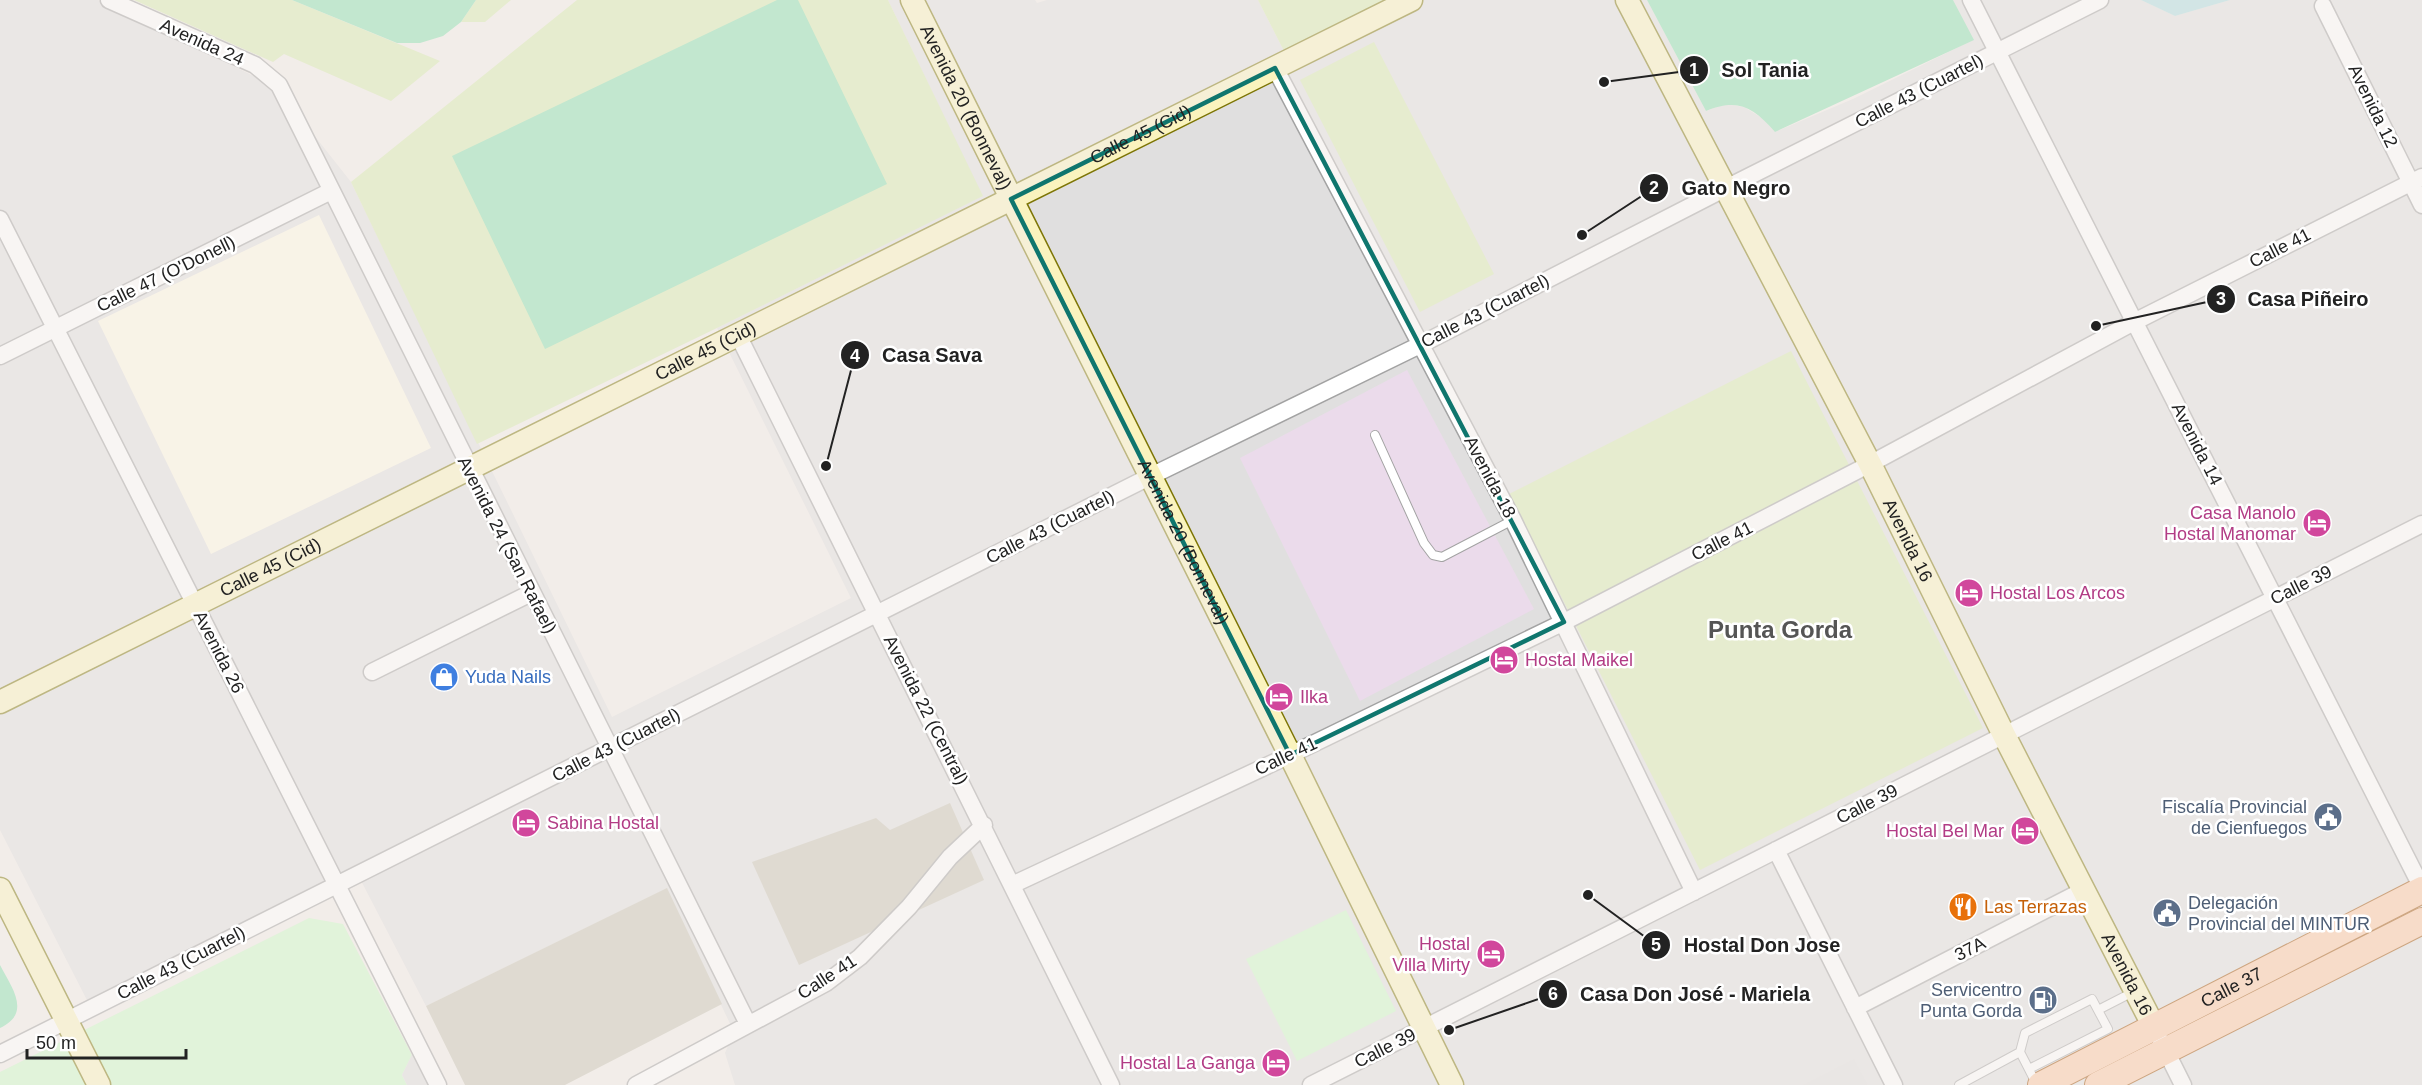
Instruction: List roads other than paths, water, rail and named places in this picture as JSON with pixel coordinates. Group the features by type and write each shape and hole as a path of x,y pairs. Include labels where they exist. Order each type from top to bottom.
{"main road":[{"name":"Calle 37","path":"2036,1080 2154,1027 2422,889"},
{"name":"Calle 37","path":"2098,1085 2422,921"}],"street":[{"name":"Avenida 24","path":"109,0 262,70"},
{"name":"Avenida 20 (Bonneval)","path":"912,0 1290,755 1452,1085"},
{"name":"Calle 45 (Cid)","path":"0,702 1412,0"},
{"name":"Avenida 16","path":"1628,0 1724,189 1870,464 2004,735 2183,1085"},
{"name":"Avenida 14","path":"1971,0 2422,889"},
{"name":"Calle 43 (Cuartel)","path":"0,1054 1149,477 1420,345 2100,0"},
{"name":"Avenida 12","path":"2323,6 2416,180 2422,205"},
{"name":"Avenida 18","path":"1275,68 1513,520 1694,892"},
{"name":"Avenida 24 (San Rafael)","path":"262,70 279,85 748,1024"},
{"name":"Calle 41","path":"1012,885 1290,755 1564,622 1870,464 2134,321 2416,180"},
{"name":"Calle 47 (O'Donell)","path":"0,356 331,191"},
{"name":"Avenida 26","path":"0,219 438,1085"},
{"name":"Avenida 22 (Central)","path":"738,335 1112,1085"},
{"name":"Calle 39","path":"1311,1085 2422,524"},
{"path":"372,672 531,593"},
{"name":"Calle 41","path":"636,1085 826,983 860,957 909,907 950,857 984,825"},
{"path":"1776,850 1894,1085"},
{"path":"0,889 99,1085"},
{"name":"37A","path":"1856,1008 2084,890"}],"lane":[{"path":"1376,435 1424,543 1433,555 1442,557 1513,520"},
{"path":"2098,1010 2135,990"},
{"path":"2092,999 2098,1010 2108,1029 2036,1080 2020,1052 2025,1033 2092,999"},
{"path":"1959,1085 2020,1052"}],"water":[{"path":"2141,0 2230,0 2175,16"}],"place":[{"name":"Sol Tania","path":"1604,82"},
{"name":"Gato Negro","path":"1582,235"},
{"name":"Casa Piñeiro","path":"2096,326"},
{"name":"Casa Sava","path":"826,466"},
{"name":"Casa Manolo Hostal Manomar","path":"2317,523"},
{"name":"Hostal Los Arcos","path":"1969,593"},
{"name":"Hostal Maikel","path":"1504,660"},
{"name":"Yuda Nails","path":"444,677"},
{"name":"Ilka","path":"1279,697"},
{"name":"Fiscalía Provincial de Cienfuegos","path":"2328,817"},
{"name":"Sabina Hostal","path":"526,823"},
{"name":"Hostal Bel Mar","path":"2025,831"},
{"name":"Hostal Don Jose","path":"1588,895"},
{"name":"Las Terrazas","path":"1963,907"},
{"name":"Delegación Provincial del MINTUR","path":"2167,913"},
{"name":"Hostal Villa Mirty","path":"1491,954"},
{"name":"Servicentro Punta Gorda","path":"2043,1000"},
{"name":"Casa Don José - Mariela","path":"1449,1030"},
{"name":"Hostal La Ganga","path":"1276,1063"}],"district":[{"name":"Punta Gorda","path":"1780,630"}]}
